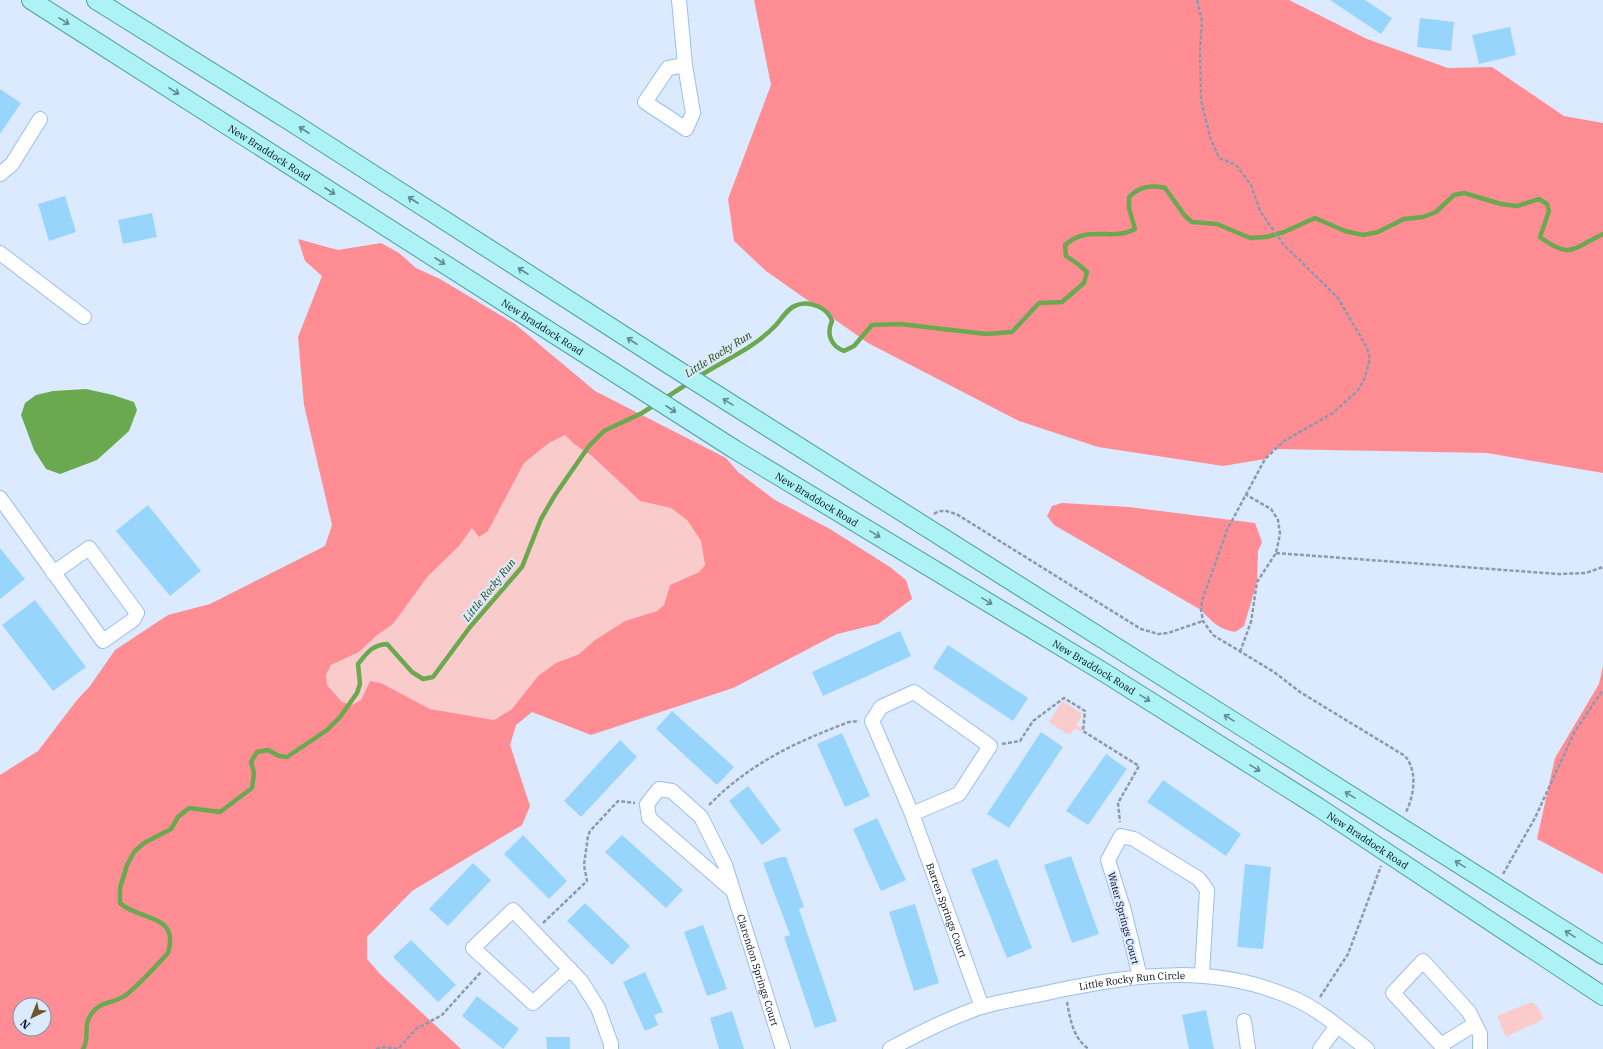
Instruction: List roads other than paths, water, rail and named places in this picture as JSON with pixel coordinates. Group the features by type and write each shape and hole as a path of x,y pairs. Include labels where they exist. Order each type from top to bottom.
{"main road":[{"name":"New Braddock Road","path":"31,0 734,449 1112,677 1360,834 1603,996"},
{"path":"96,0 300,127 665,362 1603,955"}],"street":[{"path":"679,0 685,65"},
{"path":"0,174 12,164 40,119"},
{"path":"0,253 84,317"},
{"path":"0,498 53,573 103,642 133,620 137,613 89,548 53,573"},
{"name":"Barren Springs Court","path":"912,814 959,794 990,746 914,692 881,707 872,721 912,814 982,1007"},
{"name":"Clarendon Springs Court","path":"732,890 649,818 647,804 659,788 672,791 699,815 725,865 783,1049"},
{"name":"Water Springs Court","path":"1140,977 1124,911 1108,860 1121,836 1134,839 1199,878 1207,890 1202,974"},
{"path":"570,969 533,1003 473,948 513,910 534,931 570,969 581,981 598,1008 611,1044 611,1049"},
{"path":"1475,1024 1442,1047 1394,993 1423,961 1469,1012 1475,1024 1480,1034 1480,1049"},
{"name":"Little Rocky Run Circle","path":"890,1049 951,1018 982,1007 1110,980 1202,974 1265,987 1296,999 1337,1026 1367,1049"},
{"path":"1244,1021 1248,1049"},
{"path":"1320,1049 1337,1026"}],"waterway":[{"name":"Little Rocky Run","path":"698,377 738,354 757,341 775,326 793,306 802,304 813,304 827,312 832,321 830,326 831,339 836,346 844,351 854,346 872,325 900,324 986,334 1012,332 1039,303 1062,302 1084,283 1087,272 1066,256 1065,245 1083,235 1118,234 1126,233 1135,229 1129,208 1129,197 1133,193 1146,187 1165,188 1185,216 1192,222 1217,224 1250,238 1266,237 1284,232 1315,218 1345,231 1363,235 1378,232 1404,219 1423,217 1436,212 1454,195 1464,193 1501,204 1517,206 1539,199 1547,204 1549,211 1540,237 1559,248 1566,250 1572,249 1603,234"},
{"name":"Little Rocky Run","path":"664,399 690,382"},
{"name":"Little Rocky Run","path":"83,1049 86,1040 89,1017 96,1008 126,995 168,953 170,940 168,931 163,924 128,909 120,903 120,888 127,865 134,852 144,843 171,829 178,817 189,808 220,812 252,788 254,773 251,762 257,752 268,750 279,756 287,757 327,730 340,717 357,693 360,684 358,664 367,653 377,646 387,644 412,672 423,679 433,677 470,627 522,567 541,519 555,495 589,446 604,431 642,413 656,404"}]}
